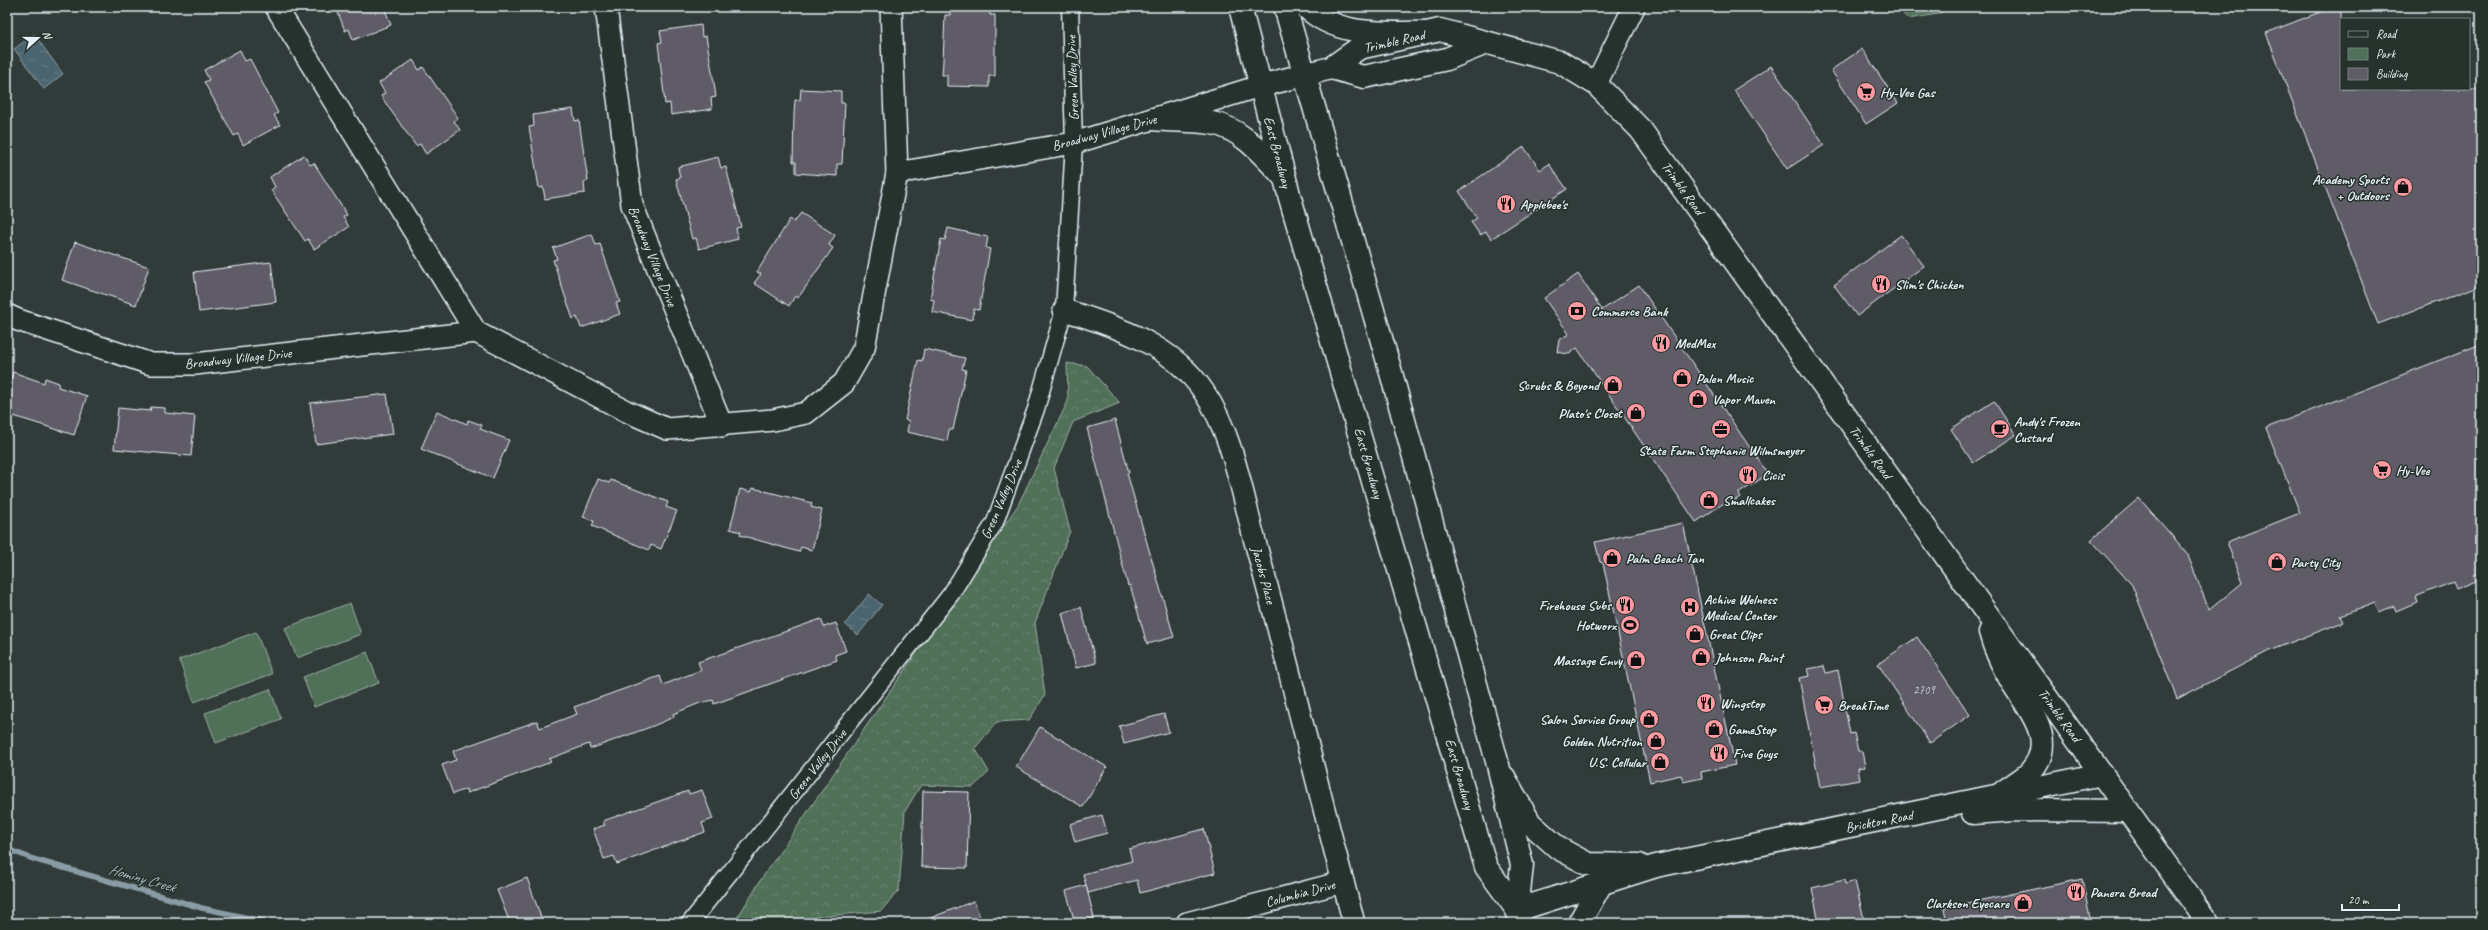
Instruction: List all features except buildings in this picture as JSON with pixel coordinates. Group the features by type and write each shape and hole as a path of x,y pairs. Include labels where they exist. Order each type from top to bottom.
{"street":[{"path":"276,7 476,332 626,411 667,429 722,426 773,420 806,413 844,383 864,348 897,173 891,7"},
{"name":"Broadway Village Drive","path":"606,7 632,205 722,426"},
{"name":"Green Valley Drive","path":"690,923 951,594 974,559 995,522 1036,409 1064,310 1074,143 1070,7"},
{"name":"East Broadway","path":"1240,7 1285,178 1486,867 1519,916"},
{"path":"1285,7 1390,369 1498,765 1522,865 1519,916"},
{"path":"1306,7 1327,23 1351,31 1426,33"},
{"path":"1596,84 1634,7"},
{"name":"Trimble Road","path":"1260,86 1331,68 1359,48 1440,30 1560,62 1596,84 1641,130 2208,923"},
{"name":"Trimble Road","path":"1331,68 1364,77 1447,59 1486,43"},
{"name":"Broadway Village Drive","path":"897,173 1074,143 1260,86"},
{"path":"1153,119 1213,124 1237,133 1285,178"},
{"name":"Jacobs Place","path":"1064,310 1117,327 1153,345 1181,366 1204,392 1225,431 1273,608 1354,923"},
{"name":"Broadway Village Drive","path":"7,315 151,364 195,364 476,332"},
{"path":"1981,606 1993,642 2008,676 2035,715 2042,736 2040,754 2029,773 1996,797"},
{"name":"Brickton Road","path":"1498,765 1530,823 1558,848 1588,864 1656,866"},
{"name":"Brickton Road","path":"1519,916 1601,884 1656,866 2102,774"},
{"path":"1942,808 1977,814 2014,810 2128,811"},
{"name":"Columbia Drive","path":"1188,923 1343,882"},
{"path":"1579,923 1601,884"}],"green space":[{"path":"1897,7 1950,7 1938,14 1908,19"},
{"path":"1067,363 1087,366 1120,403 1073,422 1054,468 1070,531 1035,623 1045,695 1029,720 997,722 975,748 989,772 973,787 921,785 905,811 899,890 881,911 816,917 817,923 734,923 760,881 1018,505 1068,401"},
{"path":"350,603 361,634 297,658 285,628"},
{"path":"256,632 272,674 194,702 179,660"},
{"path":"367,652 379,683 314,707 303,677"},
{"path":"270,689 281,719 216,743 205,713"}],"water":[{"path":"34,34 63,74 44,89 14,49"},
{"path":"869,594 882,605 858,635 845,624"}],"waterway":[{"name":"Hominy Creek","path":"7,849 33,859 202,908 273,923"}],"place":[{"name":"Hy-Vee Gas","path":"1866,92"},
{"name":"Academy Sports + Outdoors","path":"2403,187"},
{"name":"Applebee's","path":"1506,204"},
{"name":"Slim's Chicken","path":"1881,284"},
{"name":"Commerce Bank","path":"1577,311"},
{"name":"MedMex","path":"1661,343"},
{"name":"Palen Music","path":"1682,378"},
{"name":"Scrubs & Beyond","path":"1613,385"},
{"name":"Vapor Maven","path":"1698,399"},
{"name":"Plato's Closet","path":"1636,413"},
{"name":"State Farm Stephanie Wilmsmeyer","path":"1721,429"},
{"name":"Andy's Frozen Custard","path":"2000,429"},
{"name":"Hy-Vee","path":"2382,470"},
{"name":"Cicis","path":"1748,475"},
{"name":"Smallcakes","path":"1709,500"},
{"name":"Palm Beach Tan","path":"1612,558"},
{"name":"Party City","path":"2277,562"},
{"name":"Firehouse Subs","path":"1625,605"},
{"name":"Achive Welness Medical Center","path":"1690,607"},
{"name":"Hotworx","path":"1630,625"},
{"name":"Great Clips","path":"1695,634"},
{"name":"Johnson Paint","path":"1701,657"},
{"name":"Massage Envy","path":"1636,660"},
{"name":"Wingstop","path":"1706,703"},
{"name":"BreakTime","path":"1824,705"},
{"name":"Salon Service Group","path":"1649,719"},
{"name":"GameStop","path":"1714,729"},
{"name":"Golden Nutrition","path":"1656,741"},
{"name":"Five Guys","path":"1719,753"},
{"name":"U.S. Cellular","path":"1660,762"},
{"name":"Panera Bread","path":"2076,892"},
{"name":"Clarkson Eyecare","path":"2023,903"}]}
